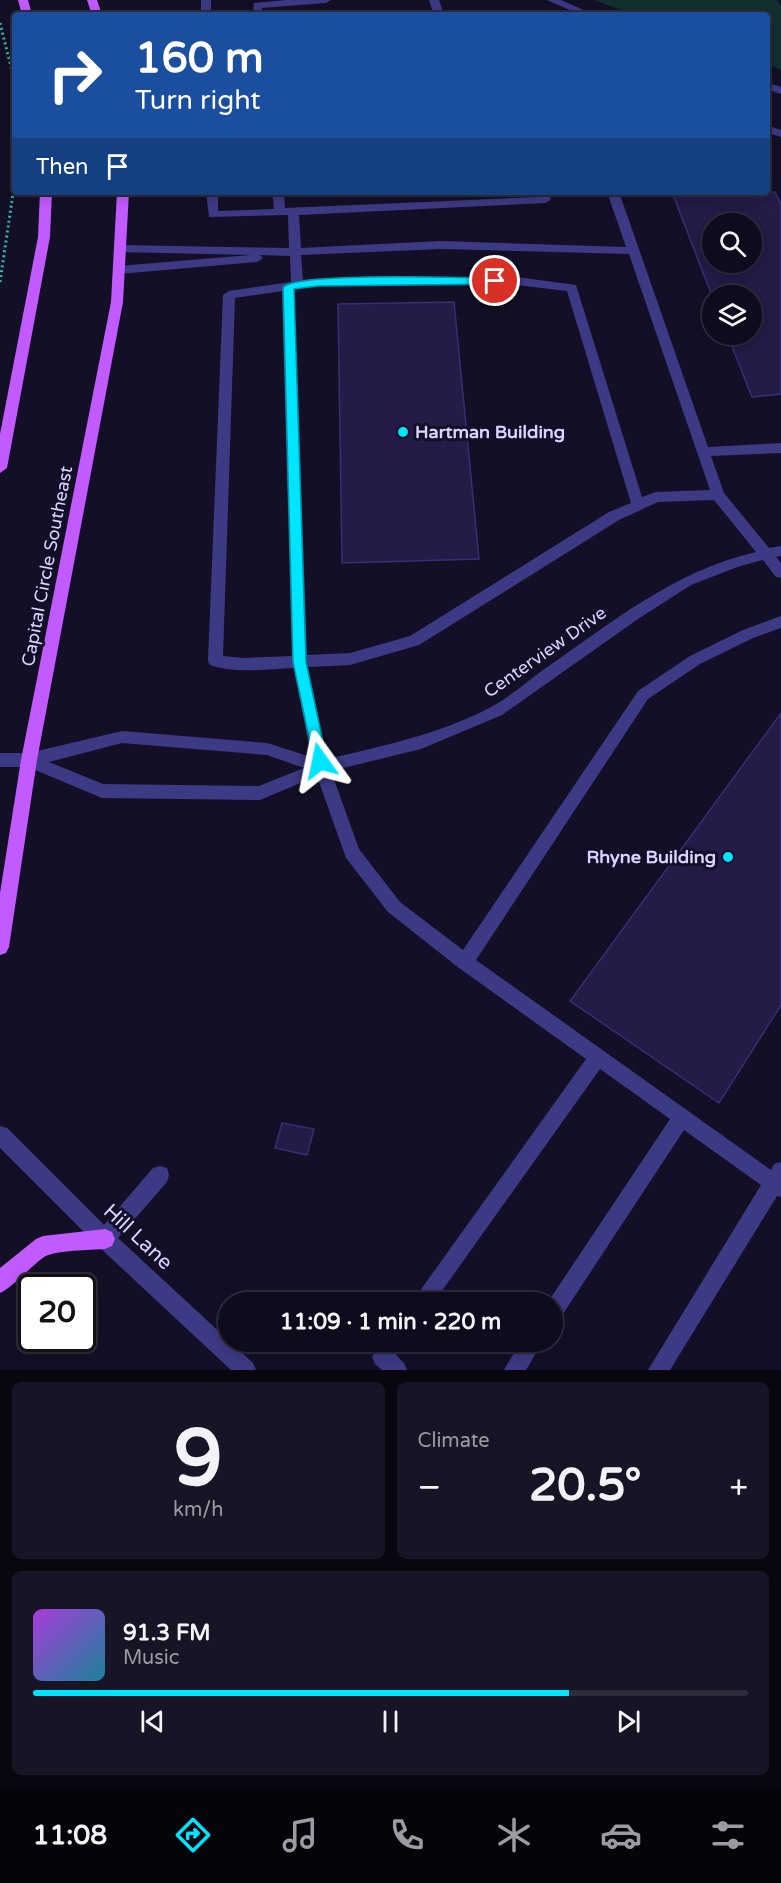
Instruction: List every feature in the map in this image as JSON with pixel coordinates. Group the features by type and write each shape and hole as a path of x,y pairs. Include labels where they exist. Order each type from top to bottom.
{"main road":[{"path":"0,468 44,237 46,195"},
{"name":"Capital Circle Southeast","path":"0,947 28,760 117,302 123,195"},
{"path":"0,1283 9,1272 43,1246 105,1239"}],"street":[{"path":"258,12 257,5 272,2 326,0"},
{"path":"552,0 582,12"},
{"path":"212,195 213,215 293,212 482,198 545,200 544,195"},
{"path":"278,195 280,212"},
{"path":"614,195 718,495 781,573"},
{"path":"293,212 300,662 322,767 352,853 394,907 465,962 682,1117 779,1180 658,1370"},
{"path":"120,249 295,252 441,245 633,251"},
{"path":"119,270 241,261 295,252"},
{"path":"638,505 572,288 517,281 318,282 230,295 215,661 243,664 350,659 414,641 580,535 656,496 718,495"},
{"path":"704,452 781,448"},
{"name":"Centerview Drive","path":"28,760 102,791 260,793 322,767 422,742 497,711 633,615 686,581 738,561 781,551"},
{"path":"465,962 643,695 695,660 748,634 781,622"},
{"name":"Centerview Drive","path":"0,760 28,760 122,738 267,749 322,767"},
{"path":"429,1292 598,1057"},
{"path":"563,1296 682,1117"},
{"name":"Hill Lane","path":"0,1135 105,1239 246,1370"},
{"path":"105,1239 160,1175"},
{"path":"386,1352 382,1357 397,1370"},
{"path":"514,1370 526,1352"}],"path":[{"path":"0,23 12,71"},
{"path":"0,282 13,195"}],"green space":[{"path":"594,0 776,0 781,6 781,70 770,65 770,12 627,12"}],"building":[{"path":"770,192 775,192 781,204 781,394 752,397 731,345 762,345 762,285 708,285 703,273 762,273 762,213 702,213 702,270 673,195 770,195"},
{"name":"Hartman Building","path":"454,302 479,559 342,563 338,304"},
{"name":"Rhyne Building","path":"781,713 781,1005 719,1103 570,1001"},
{"path":"282,1123 314,1129 307,1155 275,1148"}],"place":[{"name":"Hartman Building","path":"403,432"},
{"name":"Rhyne Building","path":"728,857"}],"route":[{"path":"320,761 300,662 288,287 318,282 495,281"}]}
